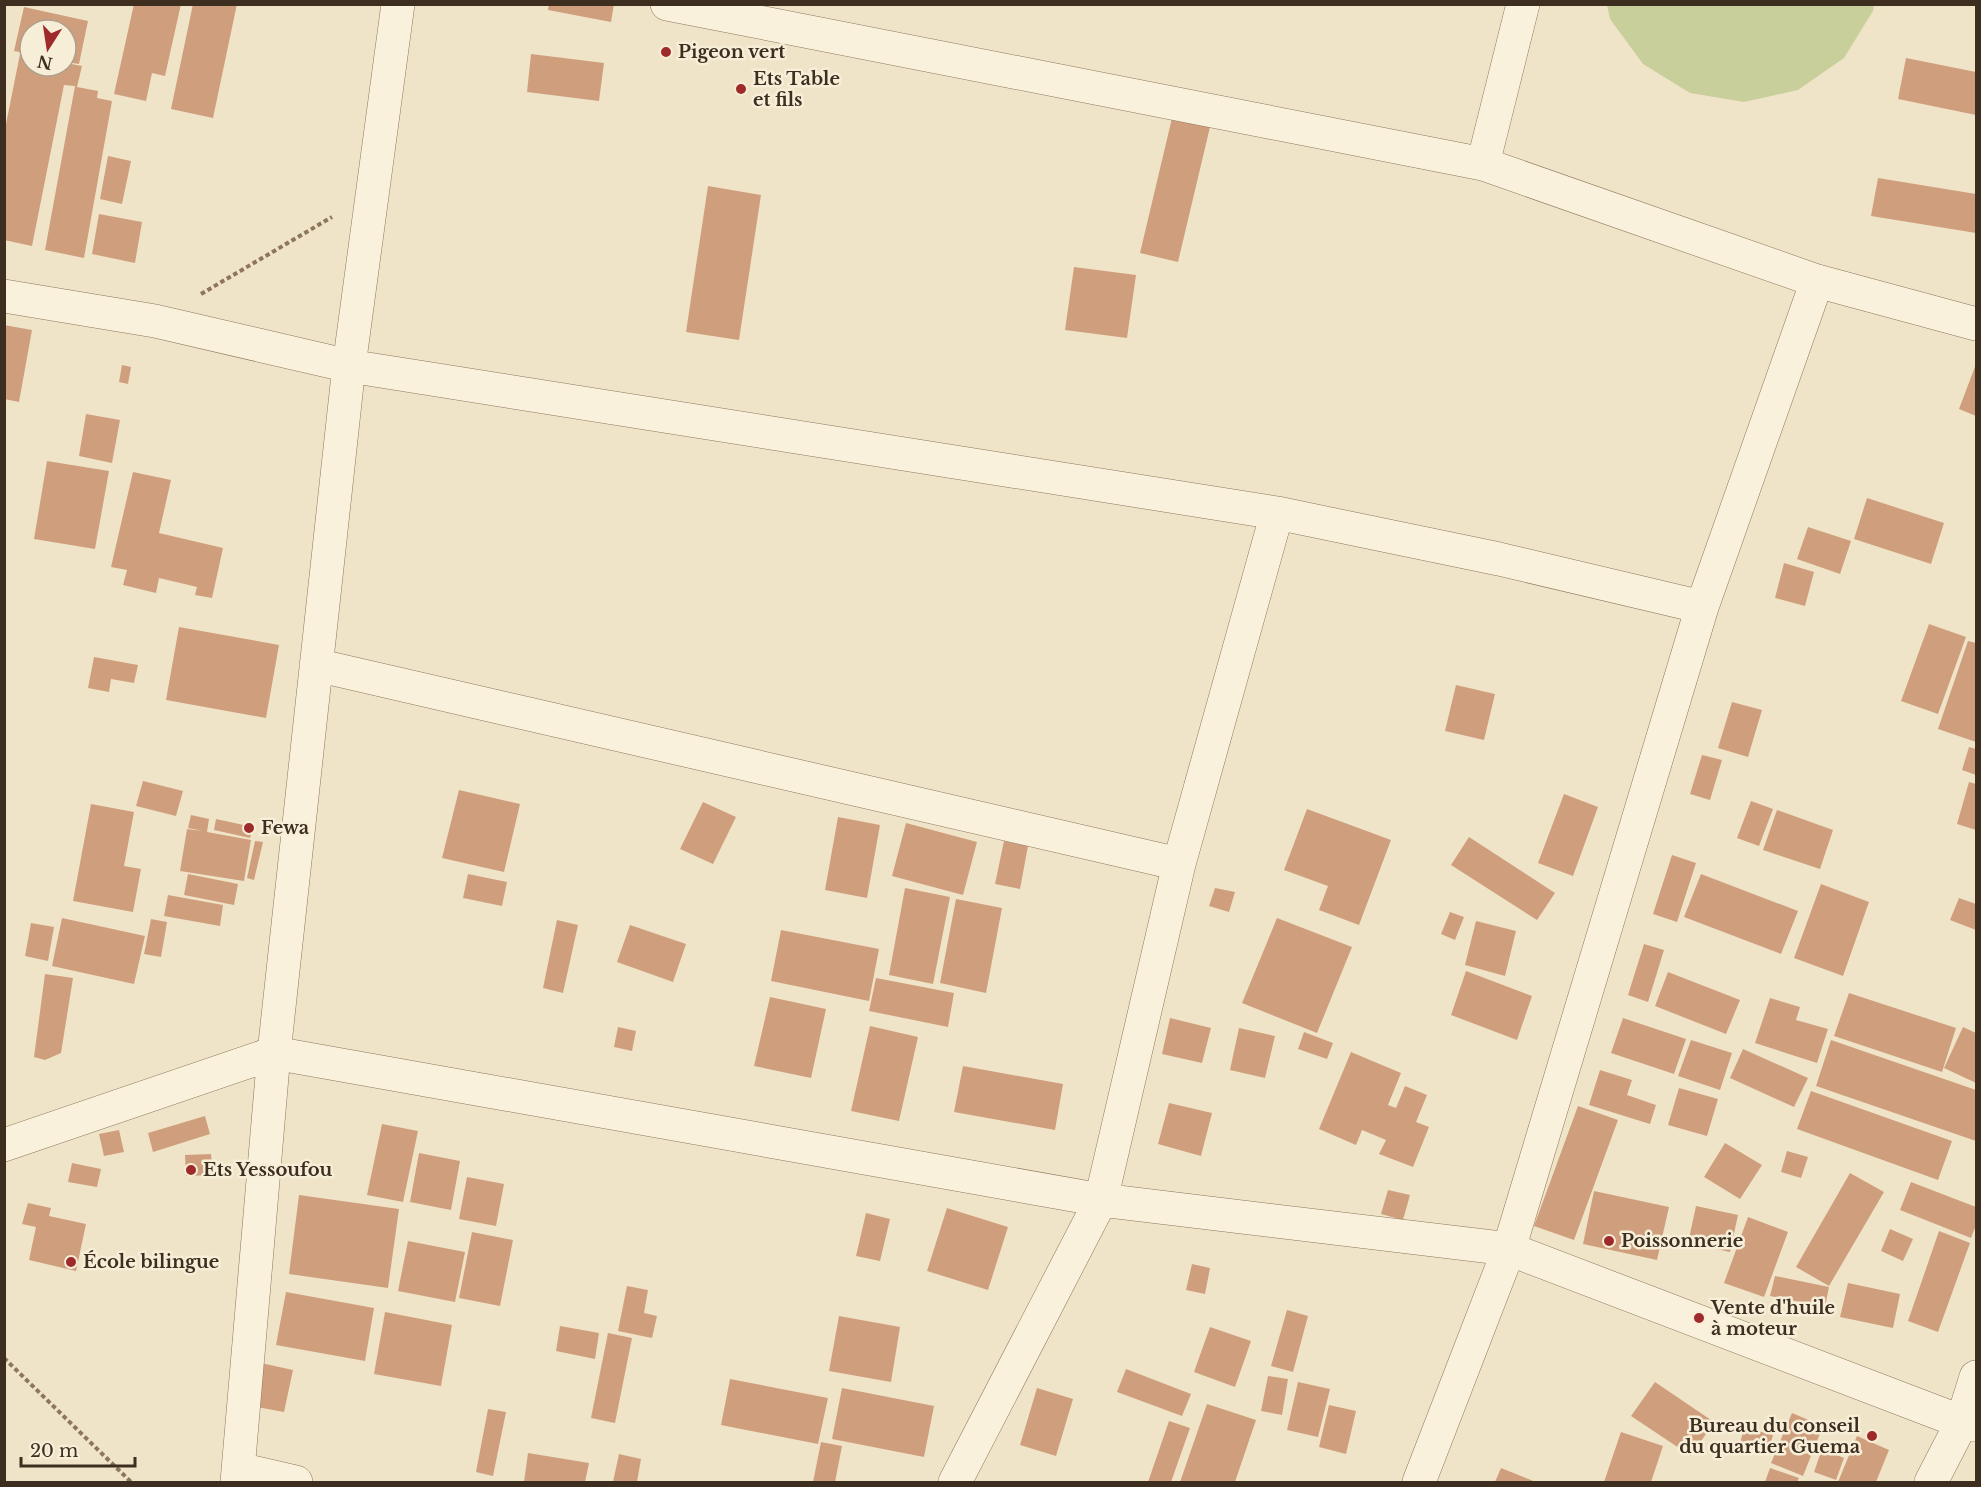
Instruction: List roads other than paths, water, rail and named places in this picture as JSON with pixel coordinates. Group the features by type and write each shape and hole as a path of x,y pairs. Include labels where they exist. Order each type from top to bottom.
{"street":[{"path":"296,1482 238,1476 274,1053 316,665 349,366 398,4"},
{"path":"667,4 1483,164 1817,281 1977,324"},
{"path":"1483,164 1523,4"},
{"path":"1419,1482 1509,1249 1702,607 1817,281"},
{"path":"4,296 155,321 349,366 1277,513 1500,559 1702,607"},
{"path":"955,1482 1101,1200 1179,864 1277,513"},
{"path":"316,665 1179,864"},
{"path":"4,1145 274,1053 1101,1200 1509,1249 1969,1424"},
{"path":"1930,1482 1969,1424 1977,1377"}],"place":[{"name":"Pigeon vert","path":"666,52"},
{"name":"Ets Table et fils","path":"741,89"},
{"name":"Fewa","path":"249,828"},
{"name":"Ets Yessoufou","path":"191,1170"},
{"name":"Poissonnerie","path":"1609,1241"},
{"name":"École bilingue","path":"71,1262"},
{"name":"Vente d'huile à moteur","path":"1699,1318"},
{"name":"Bureau du conseil du quartier Guema","path":"1872,1436"}]}
